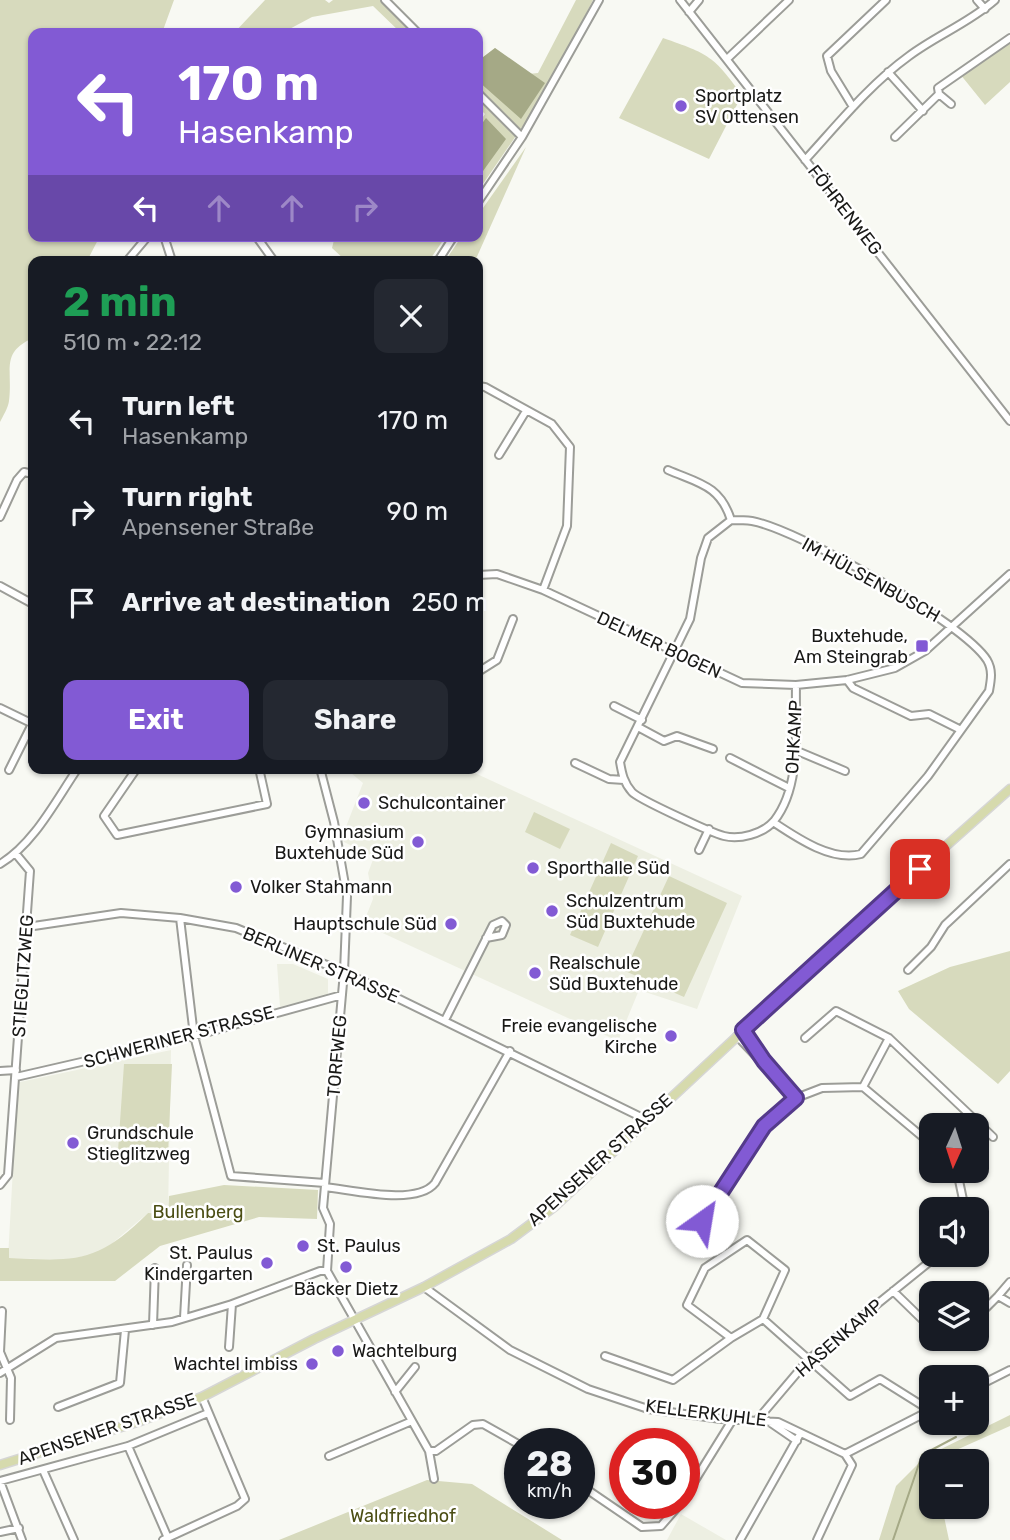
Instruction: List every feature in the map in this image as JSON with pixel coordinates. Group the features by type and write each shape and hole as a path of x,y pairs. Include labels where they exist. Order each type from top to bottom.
{"main road":[{"name":"APENSENER STRASSE","path":"0,1465 140,1421 202,1397 424,1287 511,1239 555,1206 740,1033 1010,789"}],"street":[{"path":"385,0 413,28"},
{"path":"483,195 522,137 599,0"},
{"name":"FÖHRENWEG","path":"680,0 1010,421"},
{"path":"690,12 699,0"},
{"path":"727,59 789,0"},
{"path":"853,107 831,71 827,56 886,0"},
{"path":"977,0 985,9"},
{"path":"806,160 888,72 912,54 958,29 995,0"},
{"path":"951,104 939,94 937,88 1010,38"},
{"path":"888,72 923,111"},
{"path":"895,137 939,94"},
{"path":"483,98 522,137"},
{"path":"131,256 143,242"},
{"path":"483,387 552,424 570,447 566,526 543,590"},
{"path":"499,455 526,411"},
{"path":"668,470 716,491 725,503 731,520 708,538 701,558 690,619 620,762 624,780 634,794 724,836 746,837 773,822"},
{"path":"0,517 17,480 24,472 28,473"},
{"name":"IM HÜLSENBUSCH","path":"731,520 753,521 818,547 920,604 952,627 988,661 992,675 989,691 929,776 861,854 846,858 773,822"},
{"name":"DELMER BOGEN","path":"483,575 496,574 543,590 743,682 796,685 847,680 895,668 925,652 1010,574"},
{"path":"0,586 28,601"},
{"path":"483,669 497,660 513,619"},
{"path":"847,680 853,688 911,716 929,714 961,730"},
{"name":"OHKAMP","path":"773,822 794,779 796,685"},
{"path":"614,706 642,720"},
{"path":"0,708 28,722"},
{"path":"638,727 664,741 677,736 713,749"},
{"path":"9,770 28,734"},
{"path":"795,750 845,771"},
{"name":"OHKAMP","path":"730,758 789,788"},
{"path":"575,763 609,779 624,780"},
{"path":"0,864 16,853 74,774"},
{"path":"133,774 104,816 117,835 267,804 260,774"},
{"name":"TORFWEG","path":"320,774 347,896 344,972 323,1208 330,1224 327,1271"},
{"path":"699,850 709,829"},
{"name":"STIEGLITZWEG","path":"0,1185 8,1175 30,871 16,853"},
{"path":"908,970 932,947 946,925 1010,864"},
{"name":"BERLINER STRASSE","path":"27,926 121,914 180,918 236,928 344,972 647,1120"},
{"path":"180,918 194,1035 231,1177 412,1196 427,1192 435,1184 510,1051"},
{"path":"445,1020 486,938"},
{"name":"SCHWERINER STRASSE","path":"0,1070 16,1074 194,1035 342,995"},
{"path":"805,1038 836,1011 889,1038 993,1138"},
{"path":"740,1033 796,1098"},
{"path":"863,1087 889,1038"},
{"path":"701,1217 708,1212 764,1126 796,1098 822,1088 863,1087 919,1134"},
{"path":"605,1356 673,1380 731,1338 763,1319 785,1270 747,1240 705,1268 687,1305 731,1338"},
{"path":"184,1318 187,1265"},
{"name":"HASENKAMP","path":"758,1419 808,1360 923,1267"},
{"path":"153,1325 155,1268"},
{"path":"4,1371 57,1338 125,1330 184,1318 232,1304 320,1271 327,1271 429,1451 434,1479"},
{"path":"989,1305 1010,1282"},
{"name":"KELLERKUHLE","path":"424,1287 510,1350 588,1389 648,1409 778,1422 798,1437 845,1454"},
{"name":"HASENKAMP","path":"893,1291 919,1316"},
{"path":"998,1296 1010,1303"},
{"path":"229,1347 232,1304"},
{"path":"2,1311 0,1352 4,1371 11,1378 10,1420"},
{"path":"763,1319 850,1396 880,1378 919,1402"},
{"path":"58,1407 120,1383 125,1330"},
{"path":"394,1392 415,1367"},
{"path":"989,1380 1010,1370"},
{"path":"128,1446 165,1539 237,1506 245,1499 202,1397"},
{"path":"22,1540 0,1481 128,1446 208,1413"},
{"path":"817,1540 852,1465 845,1454 919,1416"},
{"path":"700,1472 733,1419"},
{"path":"329,1456 412,1421"},
{"path":"429,1451 436,1451 473,1425 483,1424 504,1436"},
{"path":"740,1540 798,1437"},
{"path":"43,1470 74,1540"},
{"path":"630,1519 642,1527 662,1526 668,1519"},
{"path":"0,1532 19,1528"}],"shaded area":[{"path":"495,48 545,83 521,119 483,85 483,57"},
{"path":"486,118 506,139 483,171 483,122"},
{"name":"Schulzentrum Süd Buxtehude","path":"352,774 477,774 742,896 697,1009 639,990 618,1041 363,924 373,899 368,873 374,857 344,842 342,837 363,783"},
{"path":"277,964 293,964 328,979 328,995 280,1007"},
{"path":"171,1050 168,1214 148,1213 102,1252 68,1260 8,1258 13,1168 10,1149 20,1082"},
{"path":"678,1519 690,1519 726,1540 667,1540"}],"green space":[{"path":"0,0 174,0 164,28 28,28 28,242 97,242 90,256 28,256 28,341 12,356 9,401 0,422"},
{"path":"265,0 325,0 329,3 333,0 385,0 413,28 396,28 373,6 312,17 291,28 239,28"},
{"path":"576,0 593,0 549,88 483,184 483,57 495,48 528,74 538,73"},
{"name":"Sportplatz SV Ottensen","path":"663,38 709,58 742,95 709,159 619,118"},
{"path":"1010,41 1010,82 985,105 960,74"},
{"path":"526,147 477,256 448,256 458,242 483,242 483,208"},
{"path":"334,242 442,242 432,256 341,256 332,248"},
{"path":"534,812 570,829 560,849 525,832"},
{"path":"611,843 638,856 598,947 570,935"},
{"path":"669,876 727,903 684,997 625,971"},
{"path":"1010,951 1010,1071 998,1084 909,1009 898,991 950,967"},
{"path":"124,1064 172,1064 168,1153 118,1151"},
{"name":"Bullenberg","path":"224,1185 318,1190 317,1219 259,1217 160,1246 115,1281 0,1281 0,1248 9,1248 9,1258 69,1259 84,1256 114,1242 148,1213 168,1214 169,1196"},
{"path":"1010,1415 1010,1426 958,1449 941,1449 970,1435 989,1435 989,1425"},
{"path":"919,1463 919,1519 945,1519 949,1540 879,1540 896,1486"},
{"name":"Waldfriedhof","path":"427,1480 472,1484 504,1504 504,1519 528,1519 562,1540 279,1540"}],"waterway":[{"path":"893,1540 922,1455 956,1437"}],"place":[{"name":"Sportplatz SV Ottensen","path":"681,106"},
{"name":"Buxtehude, Am Steingrab","path":"922,646"},
{"name":"Schulcontainer","path":"364,803"},
{"name":"Gymnasium Buxtehude Süd","path":"418,842"},
{"name":"Sporthalle Süd","path":"533,868"},
{"name":"Volker Stahmann","path":"236,887"},
{"name":"Schulzentrum Süd Buxtehude","path":"552,911"},
{"name":"Hauptschule Süd","path":"451,924"},
{"name":"Realschule Süd Buxtehude","path":"535,973"},
{"name":"Freie evangelische Kirche","path":"671,1036"},
{"name":"Grundschule Stieglitzweg","path":"73,1143"},
{"name":"St. Paulus","path":"303,1246"},
{"name":"St. Paulus Kindergarten","path":"267,1263"},
{"name":"Bäcker Dietz","path":"346,1267"},
{"name":"Wachtelburg","path":"338,1351"},
{"name":"Wachtel imbiss","path":"312,1364"}],"route":[{"path":"702,1221 701,1217 708,1212 742,1155 764,1126 796,1098 764,1061 760,1051 743,1030 920,869"}]}
